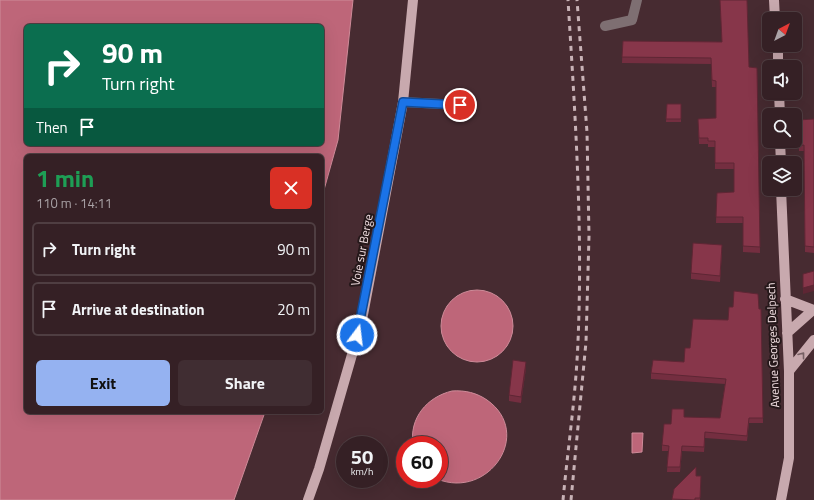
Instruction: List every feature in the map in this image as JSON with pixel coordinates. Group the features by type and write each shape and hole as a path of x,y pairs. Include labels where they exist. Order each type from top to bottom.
{"main road":[{"name":"Voie sur Berge","path":"308,500 321,461 362,320 403,102 413,0"},
{"path":"774,0 775,12"},
{"path":"780,12 781,0"},
{"name":"Avenue Georges Delpech","path":"781,196 789,371 789,458 781,500"},
{"path":"785,299 813,310 787,333"},
{"path":"789,371 814,340"}],"lane":[{"path":"605,26 632,20 637,0"},
{"path":"403,102 460,105"}],"shaded area":[{"path":"0,0 353,0 338,140 324,190 324,154 24,154 24,414 264,414 234,500 0,500"},
{"path":"477,290 497,296 507,306 513,326 507,346 497,356 477,362 457,356 447,346 441,326 447,306 457,296"},
{"path":"452,391 471,392 487,400 500,414 506,429 506,445 499,460 488,472 473,480 456,483 448,481 448,436 413,436 414,426 422,410 435,398"},
{"path":"632,433 643,433 642,452 632,453"}],"building":[{"path":"720,0 747,0 749,67 757,68 760,247 743,246 743,217 716,217 717,193 734,192 734,163 715,163 715,141 708,141 708,138 699,138 698,119 716,118 716,81 712,80 711,58 622,57 623,41 722,42"},
{"path":"667,104 681,104 681,119 666,119"},
{"path":"814,119 814,247 805,246 804,145 802,145 802,120"},
{"path":"693,243 722,245 720,276 691,273"},
{"path":"814,271 814,285 803,288 803,274"},
{"path":"734,291 758,294 759,309 761,309 763,418 749,418 747,436 705,432 704,447 682,446 680,467 667,467 669,446 662,445 664,424 671,424 672,409 684,409 684,417 720,418 726,379 651,373 653,360 684,362 685,348 690,348 693,319 728,320 729,307 733,307"},
{"path":"513,360 526,362 521,397 509,395"},
{"path":"696,467 696,476 701,476 700,498 695,498 695,500 672,499 674,489"}],"railway":[{"path":"563,500 576,381 580,256 578,170 568,0"},
{"path":"571,500 586,342 589,236 587,132 577,0"}],"route":[{"path":"357,335 362,320 403,102 460,105"}]}
